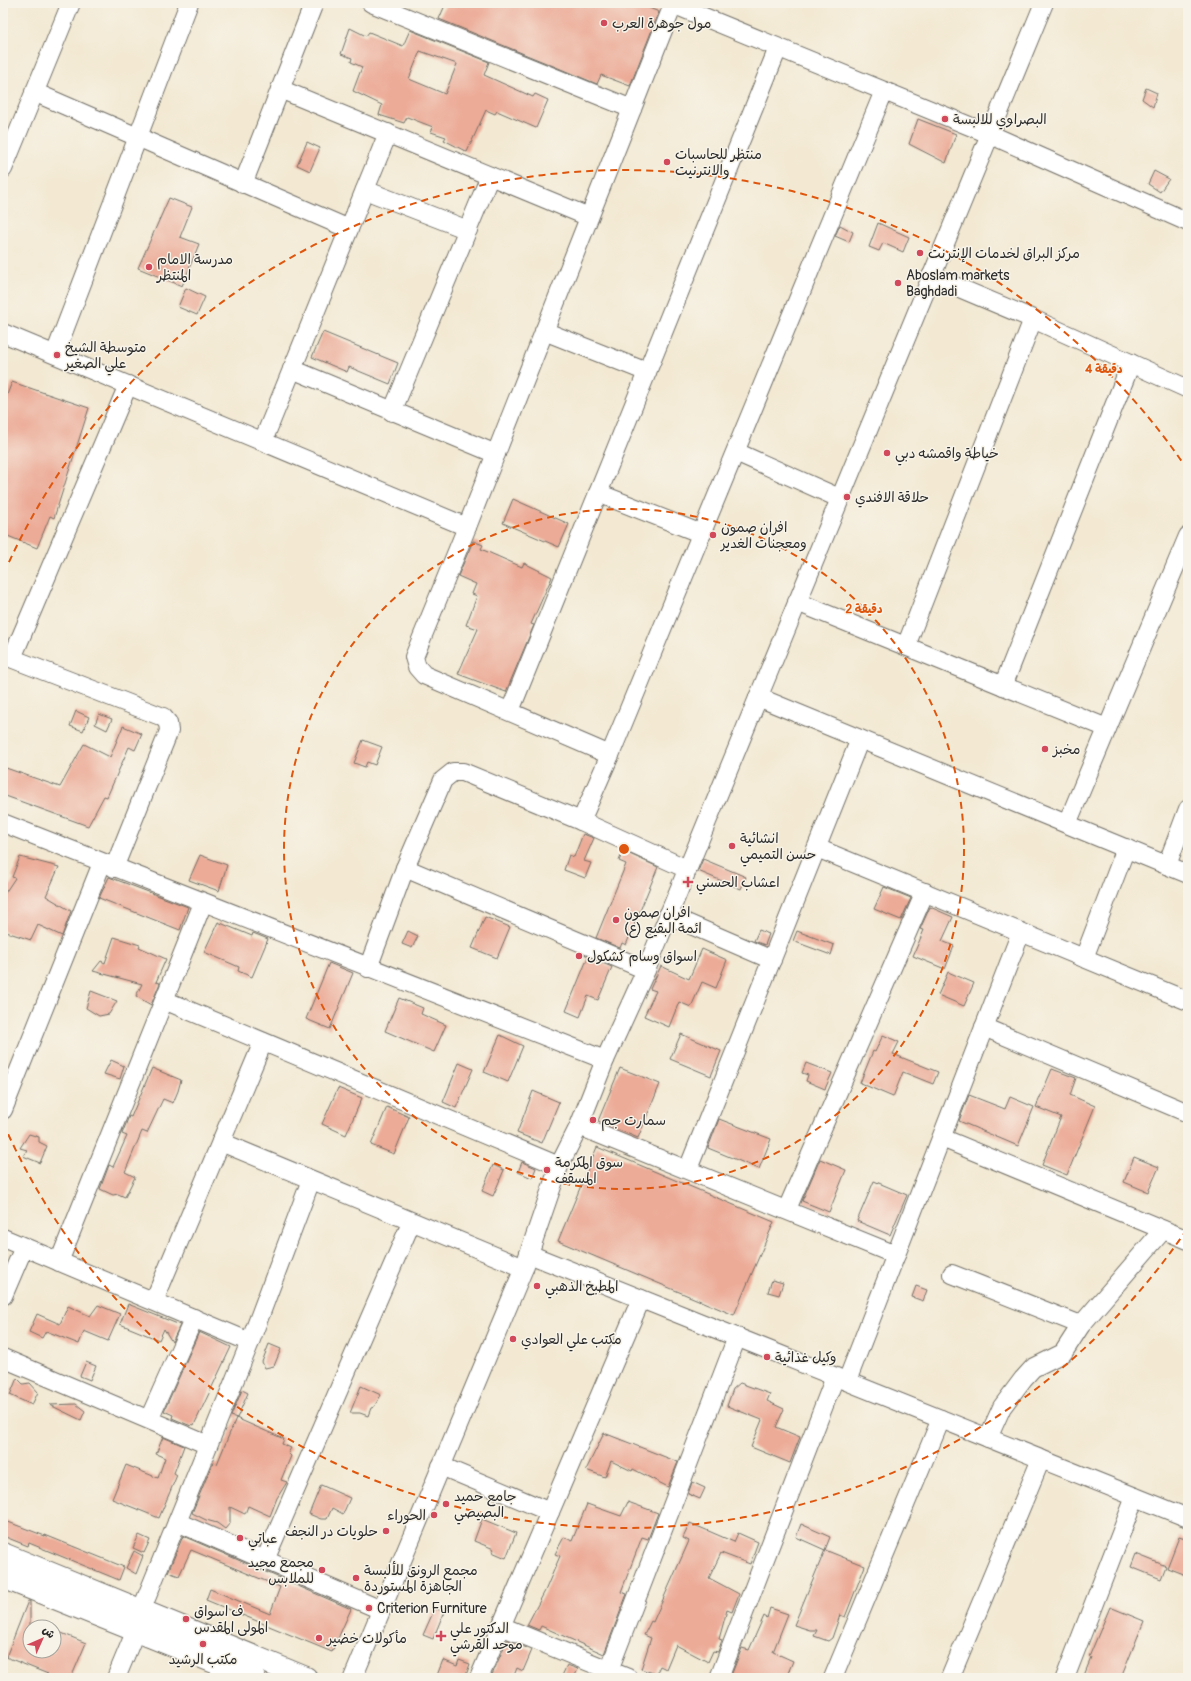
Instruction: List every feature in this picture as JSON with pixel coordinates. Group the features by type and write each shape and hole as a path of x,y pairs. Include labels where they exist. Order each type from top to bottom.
{"main road":[{"path":"3,1554 254,1678"},
{"path":"3,1577 138,1620 306,1678"}],"street":[{"path":"3,169 70,3"},
{"path":"55,354 140,136 189,3"},
{"path":"243,184 314,3"},
{"path":"371,3 632,110"},
{"path":"353,1678 527,1261 559,1166 579,1126 605,1060 646,970 1044,3"},
{"path":"610,755 424,675 417,667 414,657 468,527 632,110 672,4 989,134 1188,222"},
{"path":"510,711 778,48"},
{"path":"280,89 589,217"},
{"path":"581,821 702,534 884,91"},
{"path":"34,92 140,136 243,184 349,229"},
{"path":"263,441 388,133"},
{"path":"392,412 490,176"},
{"path":"365,190 468,230"},
{"path":"931,276 1033,319 1188,389"},
{"path":"906,646 1033,319"},
{"path":"544,331 647,372"},
{"path":"3,332 468,527"},
{"path":"1003,686 1131,363"},
{"path":"292,369 392,412 496,454"},
{"path":"3,1110 108,865 169,731 168,723 163,717 8,656 128,384"},
{"path":"736,452 839,498"},
{"path":"598,493 702,534"},
{"path":"1067,824 1188,536"},
{"path":"797,602 1107,728"},
{"path":"758,697 1188,874"},
{"path":"688,1169 860,739"},
{"path":"368,968 405,868 443,780 453,772 463,772 581,821 687,869"},
{"path":"1167,865 1188,809"},
{"path":"4,828 108,865 605,1060"},
{"path":"817,848 1188,1000"},
{"path":"1084,958 1126,848"},
{"path":"405,868 646,970"},
{"path":"787,1210 925,892"},
{"path":"59,1262 203,903"},
{"path":"668,915 772,960"},
{"path":"719,1678 841,1379 896,1254 1021,932"},
{"path":"164,1000 559,1166"},
{"path":"984,1027 1188,1113"},
{"path":"154,1301 263,1042"},
{"path":"579,1126 896,1254"},
{"path":"942,1138 1188,1240"},
{"path":"221,1142 411,1223 641,1299 1188,1518"},
{"path":"116,1678 250,1342 311,1180"},
{"path":"265,1560 411,1223"},
{"path":"988,1438 1002,1407 1022,1379 1033,1368 1063,1353 1081,1325 1163,1230"},
{"path":"3,1238 250,1342"},
{"path":"3,1296 24,1247"},
{"path":"952,1274 1081,1325"},
{"path":"479,1678 641,1299"},
{"path":"149,1419 194,1318"},
{"path":"608,1670 737,1337"},
{"path":"3,1358 208,1445"},
{"path":"833,1678 941,1419"},
{"path":"950,1678 1041,1459"},
{"path":"441,1466 550,1512"},
{"path":"1065,1678 1135,1497"},
{"path":"177,1522 381,1610"},
{"path":"501,1626 628,1678"}],"building":[{"path":"446,3 637,3 659,12 630,86 601,75 597,84 439,19"},
{"path":"350,28 366,36 369,32 403,46 410,30 489,62 484,75 533,97 535,94 548,100 536,128 497,111 495,114 486,110 467,152 444,140 446,137 431,132 433,127 407,117 404,123 379,115 382,105 353,91 362,67 351,62 352,58 341,54","holes":["420,51 457,64 445,94 409,79"]},
{"path":"1146,88 1157,93 1153,107 1142,99"},
{"path":"918,119 956,134 946,163 909,144"},
{"path":"307,142 320,148 310,171 297,165"},
{"path":"1154,171 1169,179 1160,192 1148,184"},
{"path":"169,198 192,207 180,237 199,244 182,286 138,268"},
{"path":"878,223 909,237 903,252 883,243 879,251 869,247"},
{"path":"840,225 853,232 849,242 835,236"},
{"path":"186,288 205,297 197,315 178,307"},
{"path":"323,332 398,363 390,384 349,367 347,372 312,357"},
{"path":"12,382 89,408 54,518 50,516 37,548 3,534 3,405"},
{"path":"513,499 569,524 559,547 503,523"},
{"path":"473,541 483,545 481,549 522,567 524,563 552,577 531,624 534,625 506,692 458,674 478,629 466,625 477,596 472,594 476,584 458,576"},
{"path":"76,711 89,717 83,731 70,726"},
{"path":"99,714 112,719 107,730 95,724"},
{"path":"123,726 142,734 135,750 129,747 107,797 104,796 88,826 3,795 3,767 60,787 84,744 110,757"},
{"path":"363,740 382,747 375,765 367,762 365,767 354,763"},
{"path":"583,834 594,838 584,861 591,863 585,878 564,870 569,855 574,857"},
{"path":"623,851 658,867 626,945 622,943 620,948 596,938 626,864 619,861"},
{"path":"200,855 227,865 219,891 189,880"},
{"path":"20,857 59,867 46,896 71,911 62,936 38,925 31,940 3,931 3,896 15,878 12,877"},
{"path":"703,859 746,877 741,889 698,871"},
{"path":"109,877 188,907 180,930 99,898"},
{"path":"884,887 911,898 901,920 874,909"},
{"path":"930,907 953,917 942,941 954,946 945,969 913,956 924,930 920,929"},
{"path":"485,917 510,927 497,958 472,948"},
{"path":"218,922 252,936 253,933 268,939 252,977 238,971 239,967 204,952"},
{"path":"759,930 769,934 765,945 754,941"},
{"path":"408,931 418,936 412,948 402,944"},
{"path":"797,931 834,945 831,955 793,941"},
{"path":"114,937 140,945 139,947 166,959 156,982 160,983 151,1005 136,996 142,984 93,971 101,961 105,963"},
{"path":"702,949 727,960 716,988 702,982 691,1007 679,1002 669,1027 644,1016 656,991 650,989 661,966 689,979"},
{"path":"588,957 612,967 598,1000 588,996 580,1017 566,1011"},
{"path":"329,963 353,973 330,1029 306,1019"},
{"path":"948,972 974,983 964,1006 938,995"},
{"path":"91,991 117,1001 109,1014 99,1016 86,1008"},
{"path":"399,998 423,1008 421,1014 446,1025 434,1052 385,1031"},
{"path":"681,1034 721,1051 711,1076 670,1059"},
{"path":"500,1035 523,1046 508,1082 484,1072"},
{"path":"883,1035 899,1042 893,1054 938,1072 933,1084 903,1072 893,1097 860,1083 873,1051 875,1052"},
{"path":"111,1060 124,1066 120,1079 104,1074"},
{"path":"459,1063 473,1069 456,1108 443,1102"},
{"path":"806,1063 832,1073 825,1089 806,1081 808,1075 802,1073"},
{"path":"152,1068 181,1080 178,1091 173,1103 163,1099 147,1133 142,1131 125,1172 135,1177 125,1197 118,1194 113,1195 100,1189 109,1165 113,1167 127,1136 122,1134"},
{"path":"620,1068 660,1084 638,1138 598,1121"},
{"path":"1052,1069 1076,1078 1070,1095 1095,1106 1067,1175 1042,1165 1061,1117 1036,1107"},
{"path":"338,1088 362,1098 346,1135 322,1124"},
{"path":"533,1091 559,1102 542,1143 517,1133"},
{"path":"969,1095 1005,1109 1010,1097 1034,1107 1018,1146 959,1121"},
{"path":"387,1107 409,1117 394,1154 371,1145"},
{"path":"719,1119 771,1139 759,1169 708,1148"},
{"path":"29,1134 39,1137 39,1142 47,1146 40,1163 23,1156 27,1150 20,1148"},
{"path":"597,1147 774,1222 734,1315 558,1241"},
{"path":"1134,1157 1159,1167 1148,1192 1124,1182"},
{"path":"820,1159 846,1170 829,1212 802,1201"},
{"path":"522,1162 536,1168 532,1178 518,1172"},
{"path":"493,1165 504,1170 493,1196 482,1191"},
{"path":"874,1181 907,1195 890,1235 857,1221"},
{"path":"772,1280 783,1283 779,1295 768,1292"},
{"path":"916,1286 927,1290 923,1301 912,1297"},
{"path":"128,1304 180,1325 172,1342 164,1329 159,1340 120,1324"},
{"path":"98,1305 120,1314 108,1341 84,1331 79,1344 46,1331 42,1338 29,1332 37,1314 60,1324 68,1306 90,1316"},
{"path":"199,1332 231,1347 194,1425 192,1424 191,1426 172,1418 173,1415 164,1411"},
{"path":"269,1344 281,1349 274,1366 265,1368 262,1362"},
{"path":"86,1362 96,1366 90,1380 80,1376"},
{"path":"17,1378 23,1384 30,1383 38,1392 32,1405 10,1395"},
{"path":"740,1383 770,1394 767,1401 784,1409 776,1427 800,1437 790,1463 751,1447 762,1420 727,1406 733,1389"},
{"path":"361,1386 381,1395 374,1407 371,1408 368,1416 360,1413 350,1413"},
{"path":"242,1390 248,1393 237,1418 231,1416"},
{"path":"76,1404 85,1411 81,1420 50,1405"},
{"path":"236,1418 284,1439 282,1444 291,1448 288,1453 291,1456 281,1480 287,1482 277,1498 270,1516 248,1506 245,1514 230,1507 230,1523 225,1529 217,1523 206,1520 192,1513 213,1462 217,1464"},
{"path":"604,1433 678,1462 668,1487 633,1469 632,1471 611,1461 605,1477 586,1470"},
{"path":"163,1437 184,1446 174,1473 177,1475 159,1518 112,1499 126,1465 158,1478 165,1458 156,1454"},
{"path":"692,1482 705,1488 700,1499 688,1494"},
{"path":"321,1485 350,1498 343,1514 332,1508 327,1519 321,1519 309,1514"},
{"path":"628,1502 658,1513 648,1539 642,1537 621,1592 627,1594 604,1654 541,1626 539,1630 527,1625 545,1591 560,1556 555,1554 564,1537 572,1541 587,1504 621,1516"},
{"path":"482,1519 516,1533 506,1558 492,1552 494,1549 474,1541"},
{"path":"3,1520 45,1535 124,1567 119,1580 29,1543 28,1546 3,1536"},
{"path":"690,1523 734,1542 738,1533 758,1542 750,1564 721,1553 709,1578 739,1594 732,1612 727,1610 719,1639 722,1640 718,1652 713,1651 708,1662 676,1645 666,1669 660,1666 656,1674 641,1669 651,1638 644,1635 651,1621 653,1622 689,1541 683,1538"},
{"path":"801,1524 830,1537 825,1550 796,1537"},
{"path":"139,1535 150,1540 144,1553 133,1548"},
{"path":"183,1536 351,1609 332,1652 206,1600 210,1589 270,1614 280,1587 191,1550 179,1576 168,1572"},
{"path":"1179,1537 1188,1540 1188,1576 1167,1568"},
{"path":"825,1550 865,1566 845,1617 840,1615 832,1638 828,1641 814,1636 817,1630 810,1630 794,1625"},
{"path":"134,1551 143,1556 136,1574 126,1568"},
{"path":"1136,1554 1166,1566 1161,1579 1131,1567"},
{"path":"28,1601 30,1601 30,1619 22,1619 22,1659 62,1659 62,1633 86,1643 71,1678 42,1678 48,1674 6,1657"},
{"path":"1110,1607 1144,1621 1121,1678 1083,1678 1091,1658 1089,1657"},
{"path":"435,1608 444,1612 433,1639 423,1635"},
{"path":"770,1608 788,1614 773,1652 793,1661 786,1678 730,1678 742,1648 749,1650 764,1616 767,1618"},
{"path":"507,1640 532,1650 523,1671 517,1668 513,1678 499,1678 492,1675"},
{"path":"443,1660 457,1666 459,1660 470,1664 465,1678 436,1678"},
{"path":"567,1665 578,1669 574,1678 561,1678"}],"place":[{"name":"مول جوهرة العرب","path":"604,23"},
{"name":"البصراوي للالبسة","path":"945,119"},
{"name":"منتظر للحاسبات والانترنيت","path":"667,162"},
{"name":"مركز البراق لخدمات الإنترنت","path":"920,253"},
{"name":"مدرسة الامام المنتظر","path":"149,267"},
{"name":"Aboslam markets Baghdadi","path":"898,283"},
{"name":"متوسطة الشيخ علي الصغير","path":"57,355"},
{"name":"خياطة واقمشه دبي","path":"887,453"},
{"name":"حلاقة الافندي","path":"847,497"},
{"name":"افران صمون ومعجنات الغدير","path":"713,535"},
{"name":"مخبز","path":"1045,749"},
{"name":"انشائية حسن التميمي","path":"732,846"},
{"name":"اعشاب الحسني","path":"688,882"},
{"name":"افران صمون ائمة البقيع (ع)","path":"616,920"},
{"name":"اسواق وسام كشكول","path":"579,956"},
{"name":"سمارت جم","path":"593,1120"},
{"name":"سوق المكرمة المسقف","path":"547,1170"},
{"name":"المطبخ الذهبي","path":"537,1286"},
{"name":"مكتب علي العوادي","path":"513,1339"},
{"name":"وكيل غذائية","path":"767,1357"},
{"name":"جامع حميد البصيصي","path":"446,1504"},
{"name":"الحوراء","path":"434,1515"},
{"name":"حلويات در النجف","path":"386,1531"},
{"name":"عباتي","path":"240,1538"},
{"name":"مجمع مجيد للملابس","path":"322,1570"},
{"name":"مجمع الرونق للألبسة الجاهزة المستوردة","path":"356,1578"},
{"name":"Criterion Furniture","path":"369,1608"},
{"name":"ف اسواق المولى المقدس","path":"186,1619"},
{"name":"الدكتور علي موحد القرشي","path":"441,1636"},
{"name":"مأكولات خضير","path":"319,1638"},
{"name":"مكتب الرشيد","path":"203,1644"}]}
